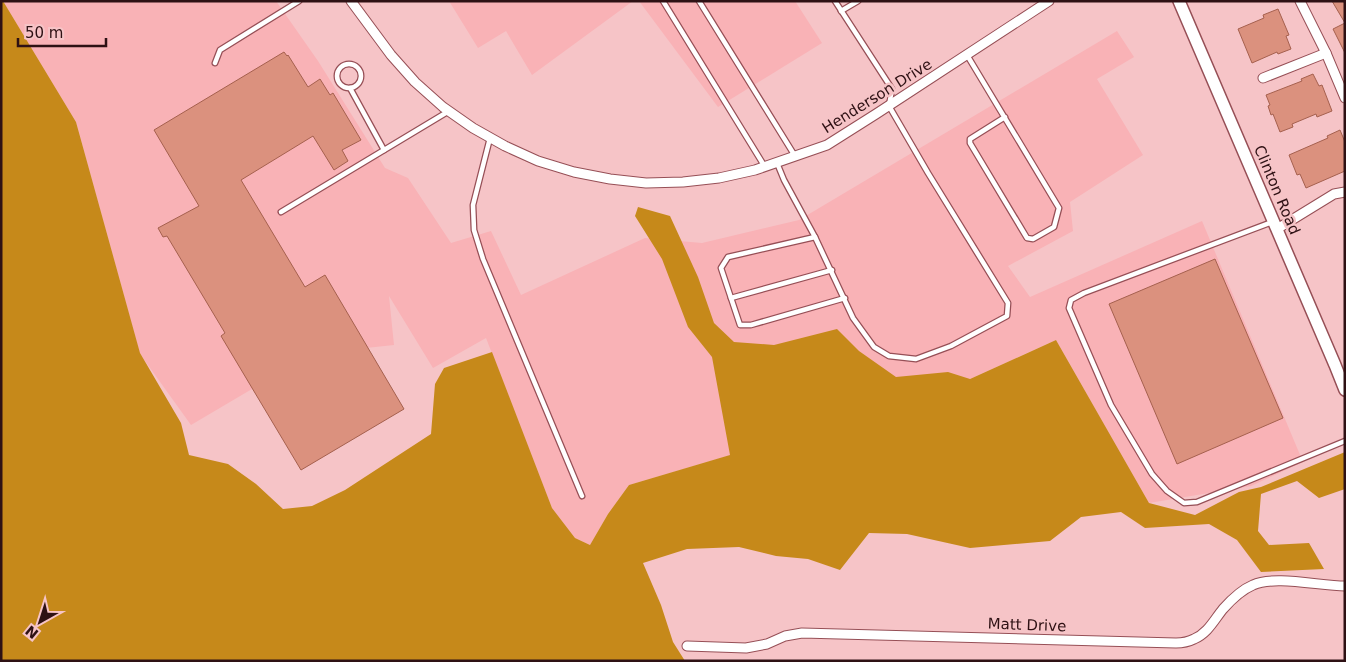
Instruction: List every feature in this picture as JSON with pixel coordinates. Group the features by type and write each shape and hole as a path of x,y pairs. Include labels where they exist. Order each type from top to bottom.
{"street":[{"name":"Henderson Drive","path":"351,1 391,55 415,82 449,111 473,128 505,146 538,161 574,172 646,183 683,182 719,178 765,167 827,145 1049,1"},
{"name":"Clinton Road","path":"1179,1 1345,390"},
{"path":"1300,1 1326,53 1345,98"},
{"path":"1263,78 1326,53"},
{"path":"1275,225 1334,194 1345,192"},
{"name":"Matt Drive","path":"687,646 746,648 766,644 785,636 802,632 1176,643 1195,639 1206,631 1235,597 1255,584 1275,581 1345,586"}],"lane":[{"path":"215,63 220,50 299,1"},
{"path":"663,1 765,167"},
{"path":"699,1 795,156"},
{"path":"777,162 784,180 816,237 853,318 874,347 890,356 916,359 951,346 1007,316 1008,304 889,106 892,89 835,1"},
{"path":"841,12 858,1"},
{"path":"967,55 1005,117 1059,208 1054,227 1033,239 1027,238 970,143 970,139 1005,117"},
{"path":"350,88 354,88 360,82 362,75 355,65 348,64 340,67 337,75 339,83 350,88 384,150"},
{"path":"281,212 449,111"},
{"path":"490,138 473,205 474,230 483,259 582,496"},
{"path":"1275,225 1084,293 1071,300 1069,308 1111,405 1129,436 1152,474 1167,492 1184,503 1197,502 1345,440"},
{"path":"816,237 728,257 721,268 740,325 751,326 845,298"},
{"path":"731,298 832,270"}],"shaded area":[{"path":"1,1 3,1 76,122 140,353 181,423 189,455 228,464 256,484 283,509 312,506 345,490 431,434 435,384 444,368 492,352 552,508 575,538 590,545 608,514 629,485 730,455 712,357 688,327 662,259 635,216 638,207 670,216 698,277 714,323 734,342 774,345 837,329 859,351 896,377 948,372 970,379 1056,340 1149,503 1195,515 1239,492 1261,487 1345,452 1345,489 1319,498 1297,481 1261,494 1258,531 1269,545 1309,543 1324,569 1261,572 1237,540 1209,524 1145,528 1121,512 1081,517 1050,541 970,548 907,534 869,533 840,570 808,559 776,556 739,547 687,549 643,563 661,605 673,642 685,661 1,661"},
{"path":"3,1 276,1 318,61 385,168 408,178 451,243 491,231 521,295 645,238 702,243 799,220 1117,31 1134,57 1097,79 1143,155 1070,202 1073,231 1008,266 1030,297 1202,221 1303,462 1251,486 1149,503 1056,340 961,383 629,485 608,514 590,545 575,538 552,508 486,338 433,368 389,296 394,345 262,359 263,397 252,389 191,425 140,354 76,122"},
{"path":"449,1 633,1 532,75 506,31 478,48"},
{"path":"639,1 795,1 822,43 718,107"}],"building":[{"path":"1332,1 1343,1 1345,4 1345,23"},
{"path":"1278,9 1289,35 1286,36 1291,49 1278,54 1277,52 1252,63 1238,29 1264,18 1263,15"},
{"path":"1345,23 1345,53 1333,29"},
{"path":"284,52 288,55 308,87 320,79 330,95 333,93 361,140 342,150 348,161 334,170 313,136 241,180 305,287 325,275 404,409 301,470 221,336 225,333 167,236 163,237 158,228 199,206 154,130"},
{"path":"1313,74 1319,86 1322,85 1332,111 1317,117 1316,114 1292,124 1293,127 1280,132 1273,114 1271,115 1266,95 1302,81 1301,79"},
{"path":"1340,130 1345,142 1345,171 1306,188 1300,174 1297,175 1289,155 1328,138 1327,136"},
{"path":"1215,259 1283,418 1177,464 1109,304"}]}
